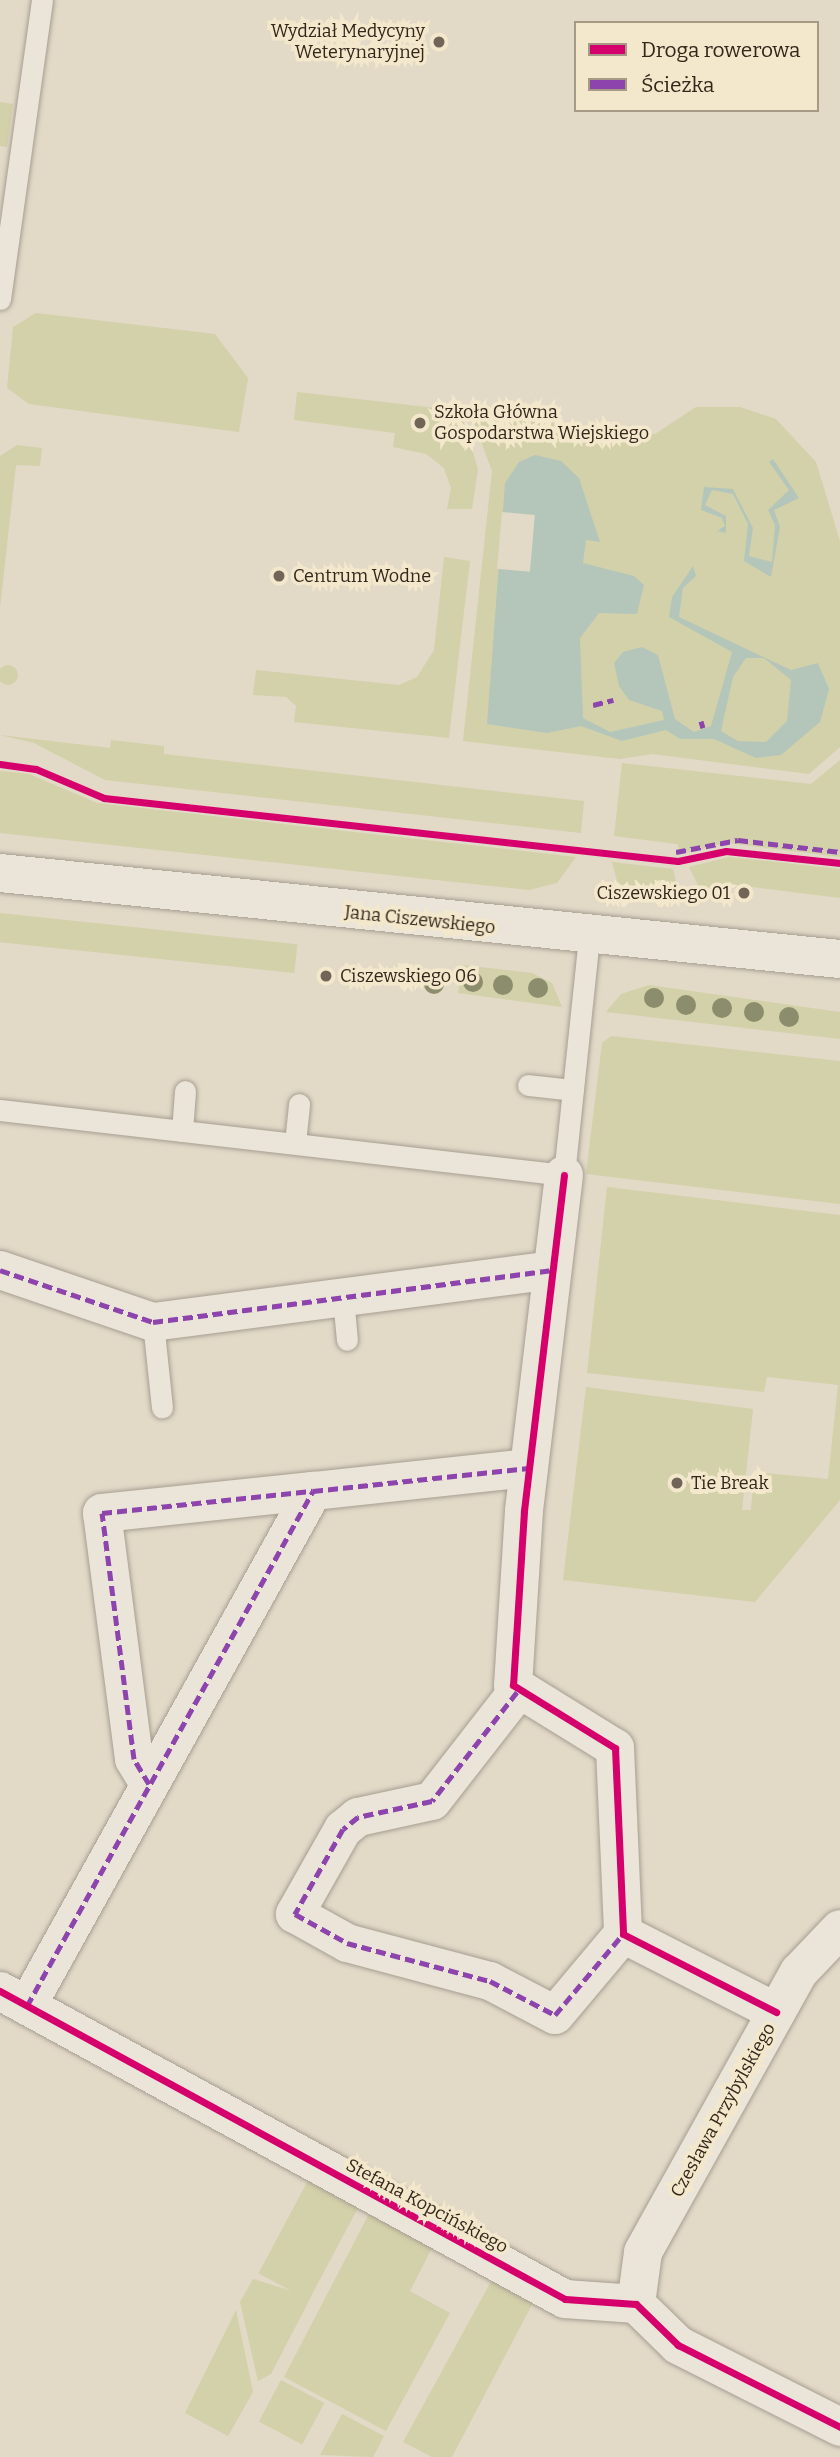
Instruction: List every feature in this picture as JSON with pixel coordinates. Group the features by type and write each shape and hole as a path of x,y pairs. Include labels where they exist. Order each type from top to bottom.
{"street":[{"name":"Jana Ciszewskiego","path":"0,873 589,937 840,959"},
{"path":"517,1692 432,1801 358,1817 343,1829 295,1914 347,1942 490,1982 555,2015 623,1934 615,1748 517,1692 512,1672 529,1468 564,1175"},
{"path":"0,1270 153,1322 551,1270"},
{"path":"149,1784 134,1759 102,1513 529,1468"},
{"path":"13,1999 149,1784 313,1491"},
{"name":"Czesława Przybylskiego","path":"636,2304 643,2252 807,1961 840,1929"},
{"path":"623,1934 776,2012"},
{"name":"Stefana Kopcińskiego","path":"13,1999 565,2299 636,2304"},
{"path":"636,2304 678,2345 840,2427"}],"lane":[{"path":"0,299 42,0"},
{"path":"0,1110 564,1175 589,937"},
{"path":"528,1084 573,1090"},
{"path":"182,1131 185,1091"},
{"path":"295,1143 299,1104"},
{"path":"343,1298 347,1340"},
{"path":"153,1322 162,1408"}],"green space":[{"path":"0,102 13,104 7,147 0,146"},
{"path":"36,313 215,334 248,378 239,432 29,404 7,388 13,327"},
{"path":"297,392 461,411 478,469 472,509 447,509 451,488 444,468 426,454 393,447 395,433 294,420"},
{"path":"696,407 740,407 776,419 816,462 840,541 840,747 809,774 652,754 620,759 463,741 492,471 471,414 655,434"},
{"path":"17,445 42,448 40,466 16,465 0,608 0,456"},
{"path":"444,557 470,561 449,738 294,722 296,706 286,697 253,695 256,670 399,685 417,677 434,650"},
{"path":"4,666 12,666 17,671 17,679 12,684 4,684 -1,679 -1,671"},
{"path":"0,735 110,748 111,740 164,746 164,754 584,801 581,833 105,780 34,743"},
{"path":"840,760 840,857 727,843 682,854 677,844 614,836 622,763 811,784"},
{"path":"0,771 29,774 97,803 576,857 557,883 529,890 0,833"},
{"path":"729,857 840,869 840,898 728,884 727,889 699,887 689,867"},
{"path":"612,862 673,869 681,902 635,896 617,881"},
{"path":"0,913 297,944 294,973 0,942"},
{"path":"462,965 532,973 552,983 562,1007 458,993"},
{"path":"649,985 840,1012 840,1039 606,1012 621,994"},
{"path":"611,1036 840,1061 840,1204 586,1174 602,1043"},
{"path":"607,1187 840,1215 840,1500 755,1602 563,1580 586,1387 753,1409 742,1510 751,1510 754,1472 828,1479 838,1385 767,1377 764,1392 587,1373"},
{"path":"313,2171 363,2198 309,2300 259,2273"},
{"path":"371,2210 434,2244 410,2291 450,2313 386,2431 284,2377"},
{"path":"493,2278 537,2295 452,2457 432,2457 403,2442"},
{"path":"253,2279 311,2297 271,2374 258,2381 240,2302"},
{"path":"236,2310 253,2392 228,2436 185,2413"},
{"path":"281,2380 324,2403 302,2445 259,2421"},
{"path":"342,2414 384,2436 373,2457 320,2455"}],"shaded area":[{"path":"535,455 561,461 579,478 600,542 586,540 583,563 634,576 644,585 637,614 599,613 580,638 583,718 610,732 664,720 662,711 629,700 619,686 614,663 623,652 642,647 658,655 675,719 694,732 711,726 732,652 669,617 672,597 693,566 696,576 683,588 679,617 791,670 818,663 829,689 820,722 781,755 756,758 714,739 680,739 666,730 622,741 581,726 547,733 487,724 505,483 519,462","holes":["746,658 764,658 791,680 787,721 766,742 738,741 721,731 733,677"]},
{"path":"773,459 799,498 774,510 780,527 771,577 744,561 748,524 733,494 712,490 705,505 726,516 726,533 717,531 725,526 722,518 701,510 704,487 733,489 753,528 749,556 772,562 775,525 768,510 789,490 769,462"}],"pier":[{"path":"502,512 535,515 530,572 497,569"}],"marked path":[{"path":"593,705 613,700"},
{"path":"701,721 703,728"},
{"path":"676,852 738,840 840,852"},
{"path":"0,1270 153,1322 551,1270"},
{"path":"27,2006 313,1491 529,1468"},
{"path":"149,1784 134,1759 102,1513 313,1491"},
{"path":"517,1692 432,1801 358,1817 343,1829 295,1914 347,1943 490,1981 555,2015 623,1934"}],"cycle path":[{"path":"0,764 36,769 104,798 678,861 726,851 840,863"},
{"path":"564,1175 524,1511 513,1685 615,1748 623,1934 776,2012"},
{"path":"0,1991 565,2299 636,2304 678,2345 840,2427"}],"place":[{"name":"Wydział Medycyny Weterynaryjnej","path":"439,42"},
{"name":"Szkoła Główna Gospodarstwa Wiejskiego","path":"420,423"},
{"name":"Centrum Wodne","path":"279,576"},
{"name":"Ciszewskiego 01","path":"744,893"},
{"name":"Ciszewskiego 06","path":"326,976"},
{"name":"Tie Break","path":"677,1483"}]}
